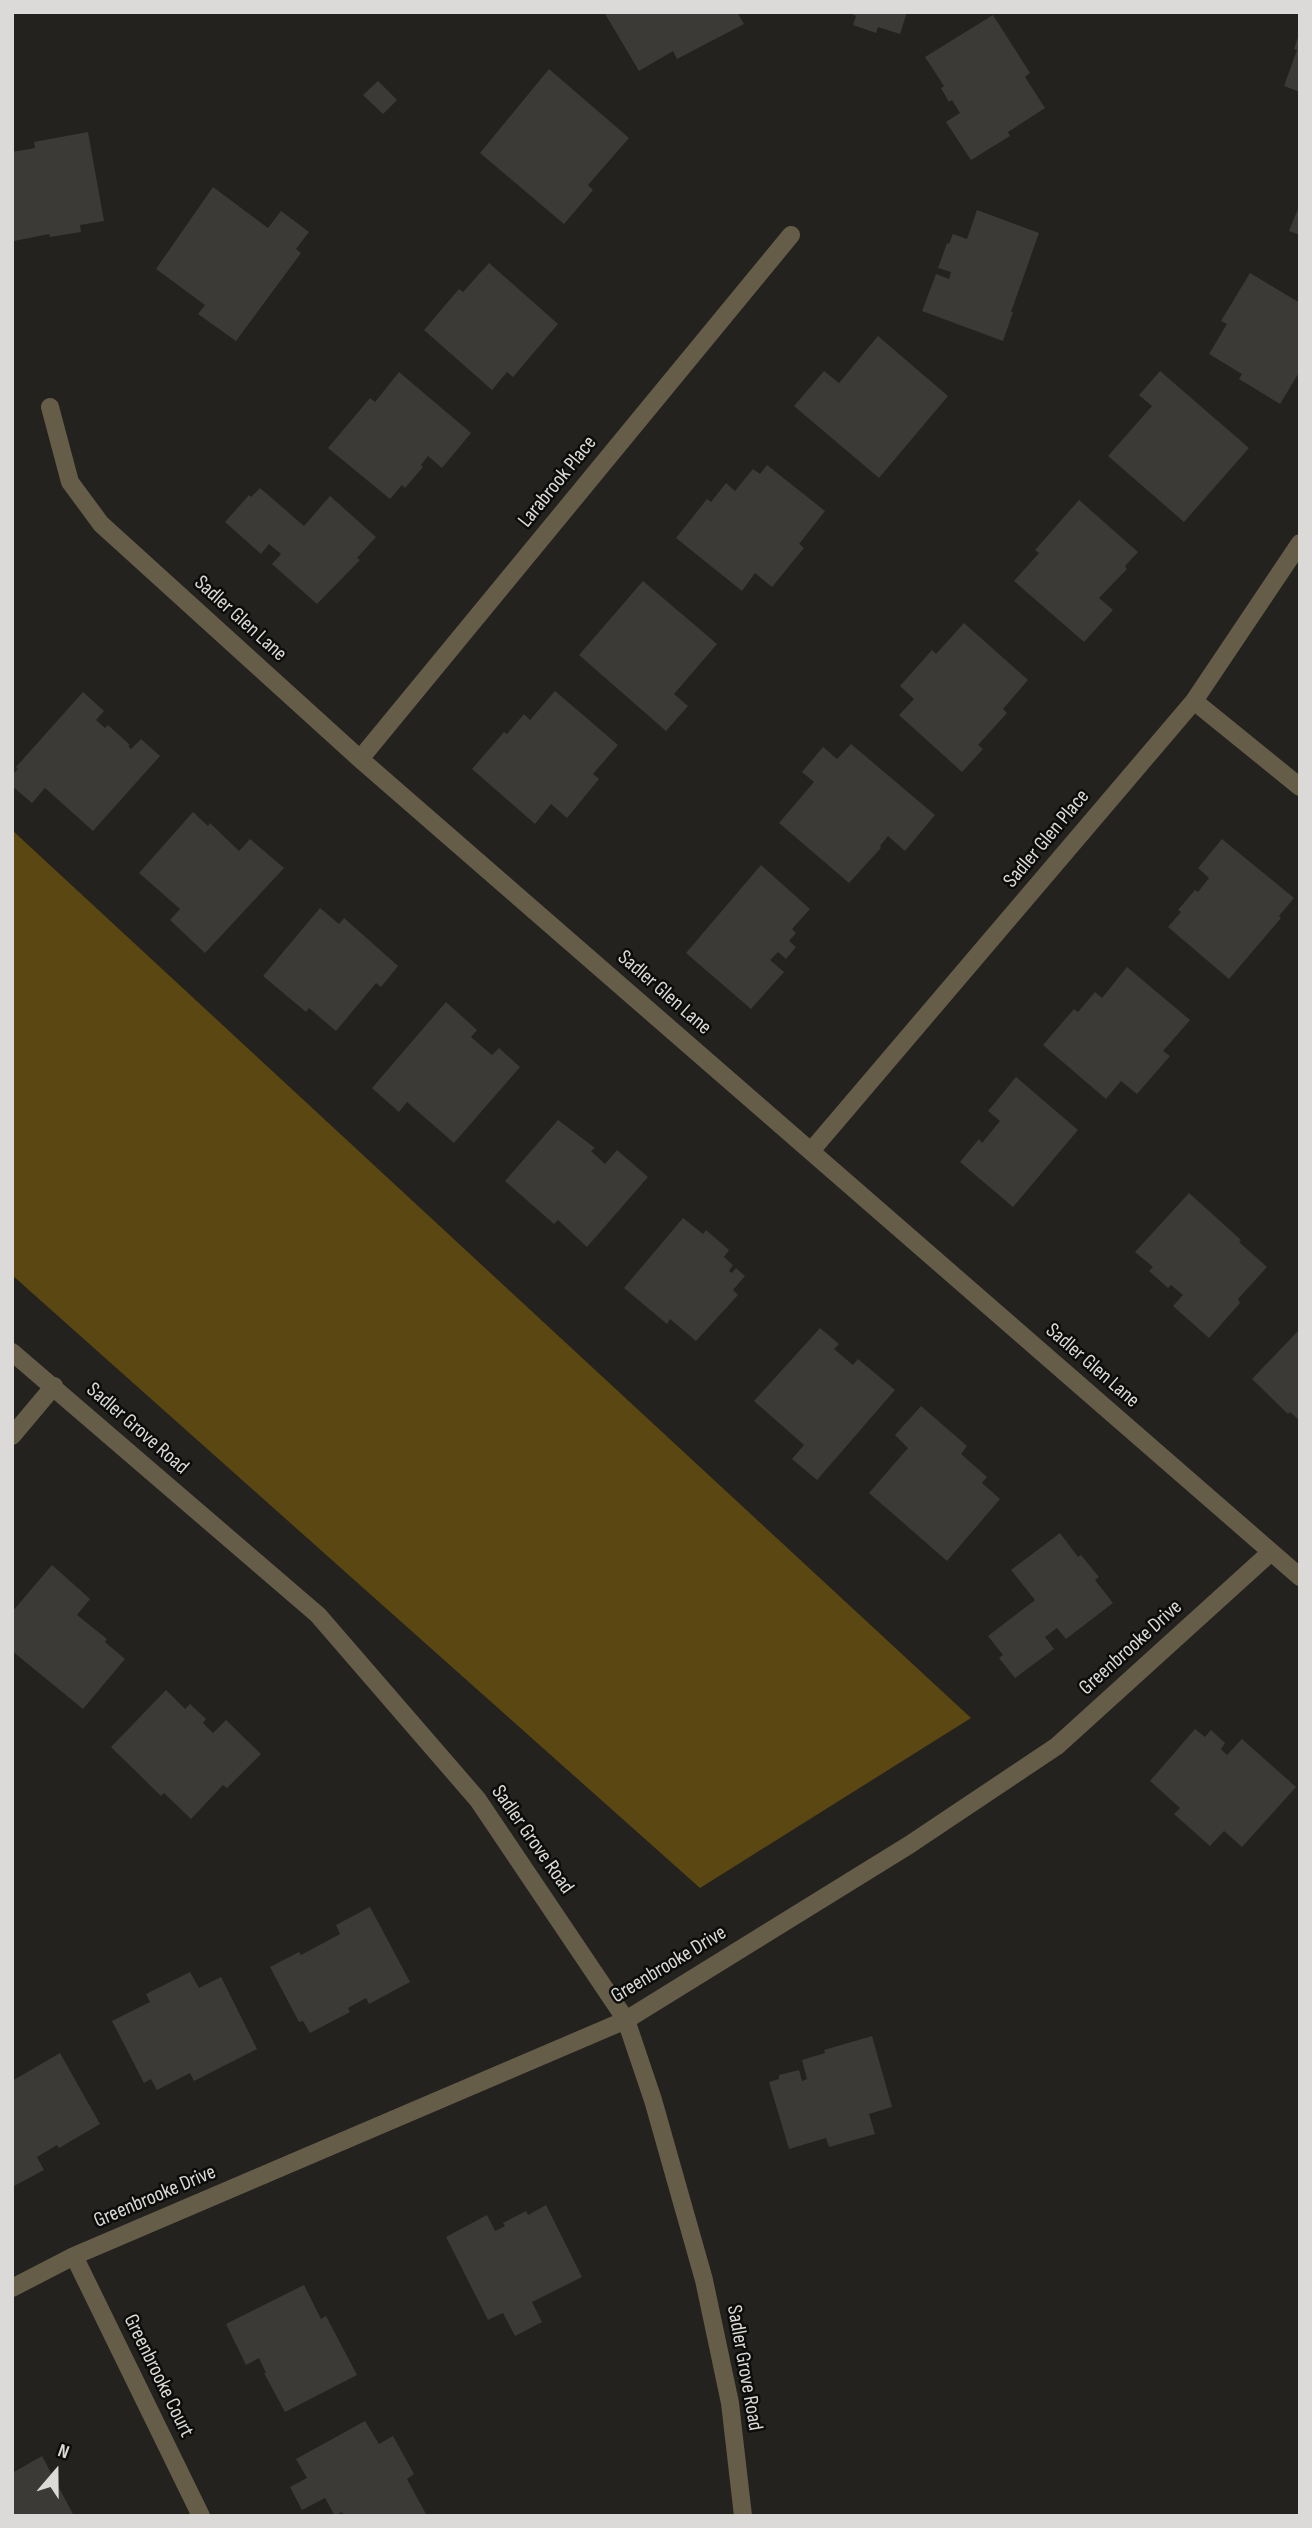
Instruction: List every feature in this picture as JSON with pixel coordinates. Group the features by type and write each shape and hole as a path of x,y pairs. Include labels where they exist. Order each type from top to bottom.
{"street":[{"name":"Larabrook Place","path":"360,759 790,235"},
{"name":"Sadler Glen Lane","path":"50,407 69,482 102,524 360,759 1300,1577"},
{"name":"Sadler Glen Place","path":"811,1151 1194,701 1300,543"},
{"path":"1194,701 1300,788"},
{"name":"Sadler Grove Road","path":"12,1352 318,1615 478,1800 626,2020 653,2100 704,2280 730,2403 743,2516"},
{"path":"12,1436 54,1386"},
{"name":"Greenbrooke Drive","path":"12,2288 74,2256 626,2020 909,1845 1057,1746 1271,1552"},
{"name":"Greenbrooke Court","path":"74,2256 201,2516"}],"shaded area":[{"path":"12,830 971,1718 700,1888 12,1275"}],"building":[{"path":"604,12 737,12 744,24 677,59 673,51 639,71"},
{"path":"848,12 907,12 900,34 878,27 876,33 853,25 856,16"},
{"path":"993,15 1030,73 1025,77 1045,108 1008,132 1010,136 971,160 946,122 960,113 952,100 949,102 941,88 944,86 925,57"},
{"path":"1299,34 1300,92 1284,86 1297,50 1294,49"},
{"path":"549,69 629,138 588,185 593,190 564,224 480,153"},
{"path":"378,81 397,100 383,114 363,95"},
{"path":"88,132 104,221 80,225 81,232 50,237 49,234 14,241 12,152 35,148 34,142"},
{"path":"213,187 268,228 281,211 309,232 296,249 301,253 236,341 198,314 205,305 156,269"},
{"path":"1300,204 1300,235 1289,231"},
{"path":"977,210 1039,233 1003,341 922,311 936,274 949,279 951,272 938,268 947,243 949,244 953,234 967,239"},
{"path":"489,263 558,324 513,377 507,372 492,390 424,330 459,289 463,292"},
{"path":"1250,273 1300,303 1300,371 1280,404 1239,379 1242,374 1209,354 1227,324 1221,321"},
{"path":"878,336 948,396 879,478 794,406 824,371 839,383"},
{"path":"1160,371 1249,448 1184,522 1108,456 1152,406 1139,395"},
{"path":"399,372 471,433 442,468 428,456 421,465 423,467 405,488 402,485 390,499 328,448 370,398 375,402"},
{"path":"767,465 825,511 799,544 804,548 772,587 755,573 742,591 676,538 707,499 711,502 726,483 735,491 753,469 760,474"},
{"path":"260,488 304,526 330,496 376,537 357,558 360,560 317,604 272,564 281,554 269,544 261,554 225,522 249,495 251,497"},
{"path":"1079,500 1138,552 1125,566 1127,569 1099,598 1113,610 1084,642 1014,581 1039,553 1035,550"},
{"path":"643,581 717,644 674,694 688,706 666,731 579,655"},
{"path":"964,623 1028,680 1003,709 1007,713 978,745 983,749 962,772 899,715 914,699 900,686 932,650 936,654"},
{"path":"555,691 618,745 593,774 599,779 567,818 551,804 535,824 472,769 504,732 507,734 524,714 530,720"},
{"path":"83,692 104,711 96,720 105,728 108,725 131,749 141,739 160,756 93,831 45,788 32,803 12,786 12,775 18,769 16,767"},
{"path":"851,744 935,815 905,851 888,836 881,848 849,883 779,823 814,782 802,772 823,747 837,759"},
{"path":"193,812 208,826 210,823 239,851 250,839 284,868 205,953 170,920 180,909 139,873"},
{"path":"1222,839 1294,898 1279,916 1281,918 1229,979 1168,927 1181,912 1178,910 1209,878 1198,868"},
{"path":"761,865 810,909 792,929 796,933 789,941 796,947 786,959 778,952 770,960 784,972 751,1009 686,953"},
{"path":"320,908 339,924 344,918 398,966 381,987 376,983 336,1031 309,1008 306,1012 263,976"},
{"path":"1127,967 1190,1020 1163,1051 1170,1056 1137,1094 1121,1081 1106,1099 1043,1045 1074,1009 1078,1012 1095,992 1102,998"},
{"path":"446,1002 477,1030 471,1037 492,1055 499,1048 520,1067 454,1143 407,1102 399,1112 372,1088"},
{"path":"1016,1077 1078,1130 1013,1207 960,1162 979,1139 982,1143 1000,1121 988,1111"},
{"path":"558,1120 595,1148 591,1151 605,1164 617,1150 648,1177 587,1247 558,1220 554,1224 505,1181"},
{"path":"1189,1193 1267,1267 1238,1299 1240,1303 1209,1338 1173,1306 1183,1295 1171,1285 1168,1288 1149,1271 1153,1267 1135,1252"},
{"path":"683,1218 703,1234 706,1230 729,1250 724,1257 733,1265 729,1271 732,1273 736,1268 745,1276 733,1290 738,1295 696,1341 670,1319 667,1324 624,1288"},
{"path":"820,1328 839,1344 834,1349 853,1365 858,1359 895,1390 817,1480 792,1459 804,1445 754,1401"},
{"path":"1300,1329 1300,1421 1290,1412 1288,1414 1252,1379"},
{"path":"921,1406 967,1446 961,1454 987,1477 982,1483 1000,1499 947,1561 869,1493 908,1448 895,1435"},
{"path":"1060,1533 1078,1557 1081,1555 1099,1577 1095,1580 1113,1603 1066,1639 1057,1628 1045,1637 1054,1649 1015,1678 999,1658 1003,1655 988,1636 1035,1600 1011,1570"},
{"path":"52,1565 90,1599 77,1615 107,1639 105,1642 125,1659 83,1709 12,1651 12,1612"},
{"path":"166,1690 185,1709 190,1704 206,1719 203,1723 213,1733 226,1720 261,1754 227,1788 223,1785 191,1819 164,1793 161,1796 111,1747"},
{"path":"1195,1729 1205,1737 1211,1730 1225,1743 1221,1749 1227,1755 1242,1739 1296,1787 1242,1847 1224,1831 1210,1846 1174,1814 1180,1808 1150,1781"},
{"path":"370,1907 410,1982 369,2004 366,1998 348,2008 350,2012 310,2033 303,2021 299,2022 270,1967 299,1952 301,1955 340,1934 336,1925"},
{"path":"190,1972 199,1988 221,1977 257,2049 194,2081 190,2073 157,2090 151,2079 144,2083 112,2021 150,2002 146,1994"},
{"path":"872,2036 892,2107 869,2114 875,2134 829,2147 826,2138 789,2149 769,2082 779,2079 779,2075 799,2070 802,2081 807,2079 802,2060 825,2053 824,2050"},
{"path":"60,2053 100,2124 59,2148 57,2145 37,2157 44,2170 12,2187 12,2081"},
{"path":"546,2205 582,2277 532,2302 542,2322 515,2336 503,2313 488,2320 446,2237 487,2215 495,2231 505,2226 503,2223 526,2211 528,2215"},
{"path":"304,2285 321,2319 326,2316 357,2375 285,2412 259,2358 246,2365 226,2324"},
{"path":"365,2421 379,2444 393,2436 414,2474 407,2479 427,2516 344,2516 342,2512 335,2516 325,2498 302,2510 290,2487 307,2478 296,2459"},
{"path":"42,2456 74,2516 12,2516 12,2473"}]}
